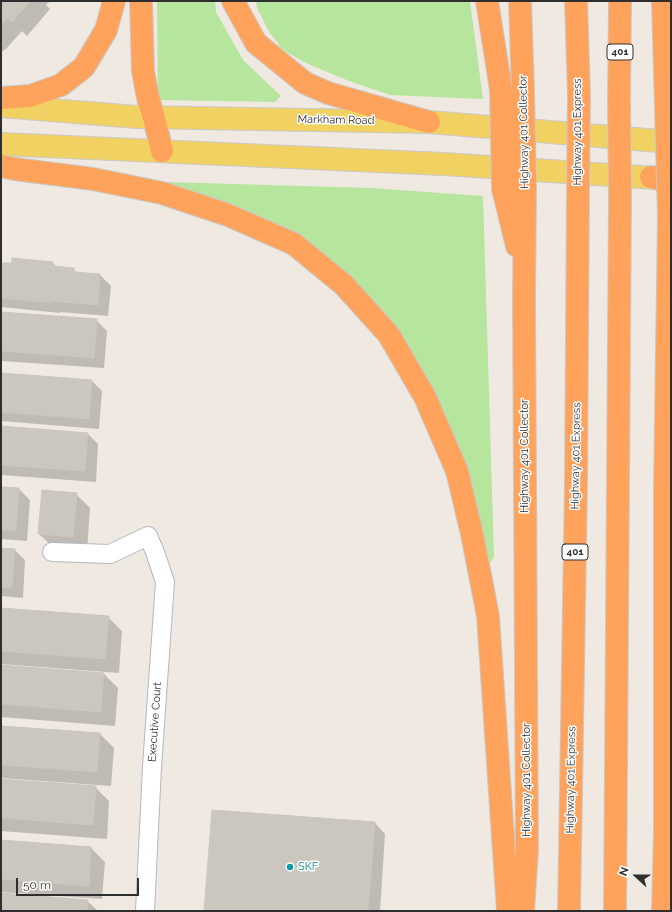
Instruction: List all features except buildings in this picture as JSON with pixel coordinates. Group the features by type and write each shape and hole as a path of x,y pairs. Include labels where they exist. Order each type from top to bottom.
{"highway":[{"path":"1,98 30,96 61,85 84,67 106,30 114,1"},
{"path":"141,1 143,71 148,98 162,151"},
{"path":"233,1 256,43 305,83 328,93 429,122"},
{"path":"487,1 501,90 503,188 524,276"},
{"name":"Highway 401 Collector","path":"520,1 525,188 524,276 527,850 523,911"},
{"name":"Highway 401 Express","path":"569,911 576,483 579,95 576,1"},
{"name":"401","path":"616,911 620,1"},
{"path":"663,1 669,216 665,488 665,829 663,911"},
{"path":"1,166 93,179 162,193 228,215 294,244 344,285 389,335 425,397 457,470 472,534 488,616 508,911"}],"main road":[{"name":"Markham Road","path":"1,106 154,118 429,122 671,142"},
{"path":"1,144 444,164 664,179"}],"street":[{"name":"Executive Court","path":"52,552 110,554 148,536 165,582 152,766 145,911"}],"green space":[{"path":"157,1 215,1 216,12 243,60 281,96 275,102 158,100"},
{"path":"256,1 470,1 483,99 390,95 349,81 306,63 283,50 268,30 257,8"},
{"path":"165,182 371,188 483,196 494,557 490,563 457,443 406,343 353,279 155,186"}],"place":[{"name":"SKF","path":"290,867"}]}
